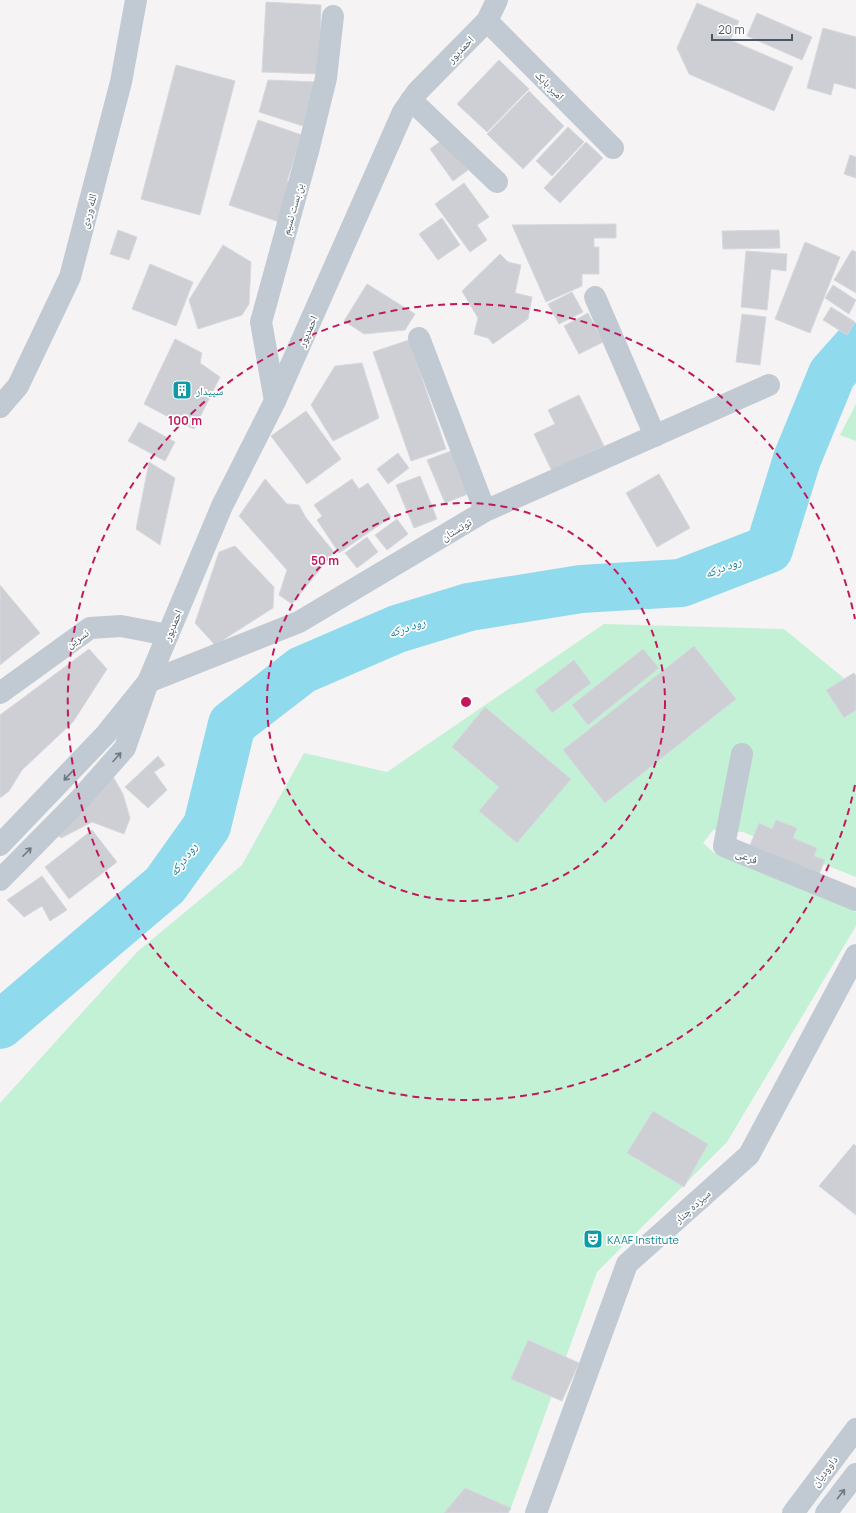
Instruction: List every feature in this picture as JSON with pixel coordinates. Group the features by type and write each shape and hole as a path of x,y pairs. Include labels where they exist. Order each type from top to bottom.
{"street":[{"name":"الله وردی","path":"0,407 18,386 70,277 121,82 136,0"},
{"name":"احمدپور","path":"0,880 80,799 125,748 148,682 222,506 275,401 403,112 417,92 487,21 497,0"},
{"name":"بن بست نسیم","path":"275,401 261,322 308,152 326,78 333,16"},
{"name":"امیر بابک","path":"487,21 612,148"},
{"path":"412,100 497,182"},
{"path":"595,297 655,436"},
{"path":"419,338 485,511"},
{"name":"توتستان","path":"148,682 298,622 485,511 769,385"},
{"name":"نسرین","path":"0,693 90,628 121,626 168,635"},
{"name":"احمدپور","path":"0,844 106,734 148,682"},
{"name":"فرعی","path":"742,754 724,846 856,900"},
{"name":"سیزده چنار","path":"536,1513 627,1264 749,1154 856,955"},
{"name":"داوودیان","path":"793,1513 856,1429"},
{"path":"826,1513 856,1474"}],"green space":[{"path":"856,404 856,441 840,435"},
{"path":"604,624 784,629 856,688 856,877 743,832 713,830 703,843 713,852 856,912 856,926 727,1142 597,1272 509,1513 0,1513 0,1103 138,951 242,865 304,753 387,772"}],"building":[{"path":"266,2 321,5 319,74 262,72"},
{"path":"697,3 739,21 730,40 793,67 774,111 689,74 677,48"},
{"path":"757,13 812,37 802,60 747,36"},
{"path":"823,28 856,37 856,89 834,83 831,95 807,88"},
{"path":"499,60 529,89 487,132 457,104"},
{"path":"176,65 235,81 200,215 141,199"},
{"path":"268,80 316,82 303,126 259,112"},
{"path":"529,91 564,126 523,169 487,134"},
{"path":"258,120 302,135 287,181 293,183 279,222 229,205"},
{"path":"568,127 584,142 552,176 536,161"},
{"path":"445,138 468,170 453,181 430,149"},
{"path":"586,142 603,158 560,203 544,188"},
{"path":"850,155 856,157 856,178 844,174"},
{"path":"464,183 489,217 477,225 487,240 470,252 435,204"},
{"path":"442,218 460,245 438,260 419,234"},
{"path":"616,224 616,238 594,238 594,247 599,247 599,274 582,274 582,286 546,302 512,225"},
{"path":"118,230 137,237 129,260 110,254"},
{"path":"779,230 780,248 723,249 722,231"},
{"path":"805,242 840,257 810,333 775,319"},
{"path":"223,245 251,262 249,304 242,315 198,329 189,300"},
{"path":"852,250 856,252 856,293 834,280"},
{"path":"746,251 787,254 786,271 771,269 767,310 741,307"},
{"path":"500,254 508,262 521,265 515,293 532,297 528,319 493,344 488,338 474,334 478,318 462,291"},
{"path":"150,264 193,282 176,326 132,309"},
{"path":"367,284 415,314 405,330 364,334 344,321"},
{"path":"833,285 856,300 849,314 825,298"},
{"path":"572,292 583,312 559,324 548,304"},
{"path":"831,307 855,322 847,335 823,320"},
{"path":"588,313 603,342 579,354 564,326"},
{"path":"742,314 766,317 760,365 736,362"},
{"name":"سپیدار","path":"175,339 202,353 200,363 220,377 194,429 144,404"},
{"path":"409,340 446,449 411,461 373,352"},
{"path":"362,363 379,418 333,441 311,405 335,366"},
{"path":"579,395 604,446 552,471 534,434 555,424 548,410"},
{"path":"306,411 341,459 307,484 271,436"},
{"path":"139,422 175,442 165,461 128,441"},
{"path":"451,451 468,494 445,503 427,460"},
{"path":"398,453 409,468 388,484 377,469"},
{"path":"149,462 175,478 160,545 136,529"},
{"path":"659,474 690,528 657,547 626,493"},
{"path":"420,476 437,519 414,528 396,485"},
{"path":"265,479 287,504 299,505 306,518 334,552 292,604 279,595 287,570 239,516"},
{"path":"352,479 359,489 368,483 391,517 339,553 317,520 322,516 314,505"},
{"path":"397,519 408,534 387,550 375,535"},
{"path":"367,537 378,552 357,568 345,553"},
{"path":"235,546 274,587 273,608 215,645 195,623 219,552"},
{"path":"0,585 40,633 0,665"},
{"path":"694,646 736,699 605,803 563,750"},
{"path":"89,649 107,669 73,722 22,770 9,791 0,798 0,715"},
{"path":"643,649 659,668 588,725 572,705"},
{"path":"574,660 591,683 552,713 535,690"},
{"path":"854,673 856,676 856,710 844,718 826,690"},
{"path":"485,707 571,779 517,843 479,811 499,787 452,747"},
{"path":"158,756 165,765 154,772 167,790 148,808 125,787"},
{"path":"112,775 123,794 130,818 124,834 92,822 61,838 55,832"},
{"path":"776,820 797,828 793,838 817,848 814,856 825,860 818,877 749,848 759,823 772,829"},
{"path":"92,830 117,862 69,899 45,867"},
{"path":"42,876 67,910 50,921 42,906 24,917 7,900"},
{"path":"653,1111 708,1144 684,1187 627,1153"},
{"path":"854,1144 856,1146 856,1215 819,1186"},
{"path":"528,1340 579,1363 562,1401 511,1379"},
{"path":"465,1488 511,1508 508,1513 444,1513"}],"waterway":[{"name":"رود درکه","path":"0,1025 165,885 207,826 232,724 302,670 397,629 469,607 581,589 681,583 769,549 797,459 832,374 856,347"}],"place":[{"name":"سپیدار","path":"182,390"},
{"name":"KAAF Institute","path":"593,1239"}]}
